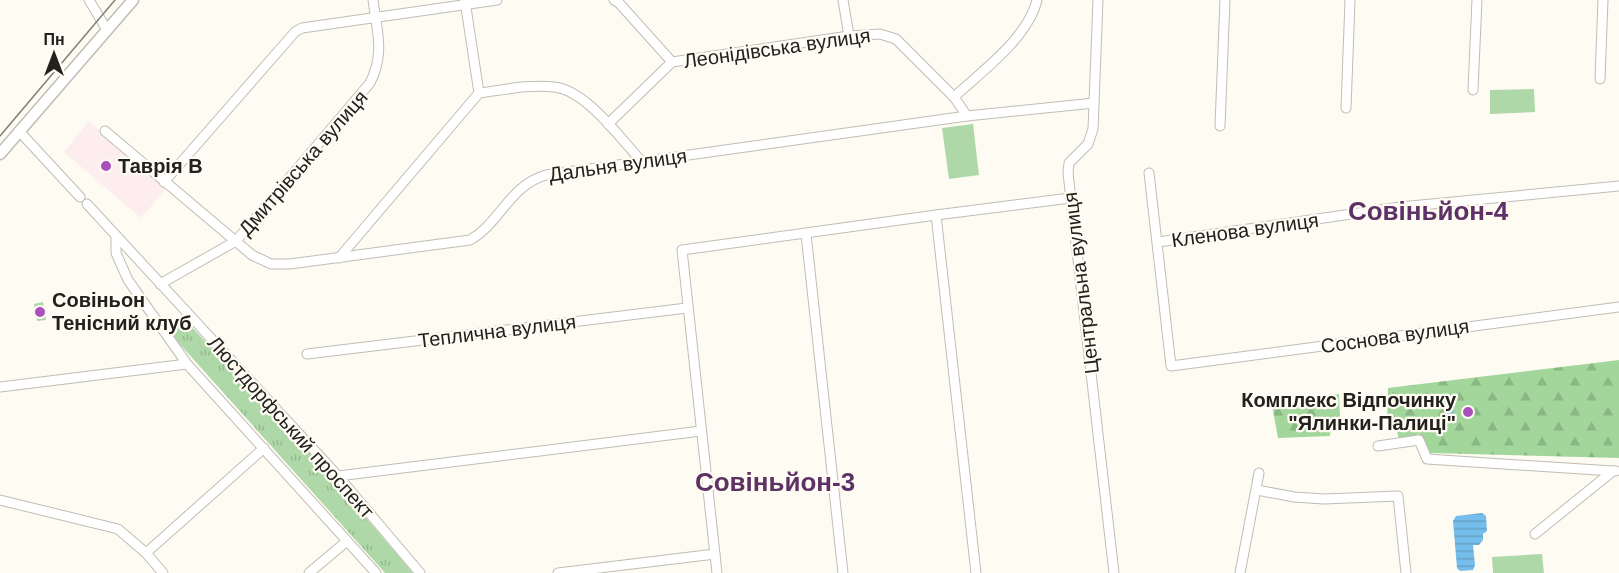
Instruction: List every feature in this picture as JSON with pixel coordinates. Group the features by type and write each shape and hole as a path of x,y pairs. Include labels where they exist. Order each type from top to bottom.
{"street":[{"path":"89,0 107,30"},
{"path":"0,154 133,0"},
{"name":"Дмитрівська вулиця","path":"160,284 236,241 370,83 378,66 379,56 373,0"},
{"path":"164,182 295,32 309,26 465,2 497,0"},
{"name":"Леонідівська вулиця","path":"614,0 672,62 849,36 880,34 896,39 954,97 967,116"},
{"path":"843,0 849,36"},
{"path":"954,97 1020,33 1029,20 1037,0"},
{"name":"Центральна вулиця","path":"1098,0 1091,138 1068,168 1114,573"},
{"path":"1220,126 1225,0"},
{"path":"1346,108 1350,0"},
{"path":"1473,90 1477,0"},
{"path":"1600,80 1603,0"},
{"path":"465,2 479,93"},
{"path":"608,124 672,62"},
{"path":"339,258 479,93 544,86 557,87 579,98 608,124 642,162"},
{"name":"Дальня вулиця","path":"105,131 252,255 272,264 290,264 470,240 479,235 518,189 534,178 546,175 967,116 1094,103"},
{"path":"19,131 80,196"},
{"path":"1149,173 1158,242"},
{"name":"Кленова вулиця","path":"1158,242 1400,207 1619,186"},
{"path":"717,573 682,250 1070,198"},
{"name":"Люстдорфський проспект","path":"87,204 338,476 420,573"},
{"path":"936,215 976,573"},
{"path":"806,234 843,573"},
{"path":"116,236 116,253 128,280 187,364 376,573"},
{"name":"Соснова вулиця","path":"1158,242 1171,366 1619,307"},
{"name":"Теплична вулиця","path":"306,354 687,308"},
{"path":"0,387 187,364"},
{"path":"338,476 701,431"},
{"path":"1378,447 1419,440 1427,459 1616,471"},
{"path":"146,553 264,448"},
{"path":"1535,534 1616,471"},
{"path":"1240,573 1257,490 1258,474"},
{"path":"1257,490 1294,497 1324,499 1398,496 1406,573"},
{"path":"0,500 118,529 146,553 163,573"},
{"path":"309,573 347,541"},
{"path":"558,573 715,555"}],"shaded area":[{"path":"89,121 166,189 141,218 64,152"}],"green space":[{"path":"1534,89 1535,112 1490,114 1490,90"},
{"path":"973,124 979,175 949,179 942,128"},
{"name":"Совіньон Тенісний клуб","path":"43,302 46,320 37,321 34,304"},
{"path":"186,321 301,442 413,573 385,573 177,341 172,334"},
{"path":"1619,360 1619,458 1430,453 1419,434 1399,440 1395,422 1387,420 1388,388"},
{"path":"1339,394 1340,418 1332,417 1330,436 1278,438 1272,405"},
{"path":"1542,554 1544,573 1493,573 1492,557"}],"water":[{"path":"1453,395 1454,413 1450,415 1445,413 1444,396"},
{"path":"1482,513 1486,516 1487,531 1483,534 1483,540 1479,545 1473,545 1475,565 1473,570 1460,571 1457,568 1453,521 1456,516"}],"tram line":[{"path":"0,136 115,0"}],"place":[{"name":"Таврія В","path":"106,166"},
{"name":"Совіньон Тенісний клуб","path":"40,312"},
{"name":"Комплекс Відпочинку \"Ялинки-Палиці\"","path":"1468,412"}],"district":[{"name":"Совіньйон-4","path":"1428,211"},
{"name":"Совіньйон-3","path":"775,482"}]}
